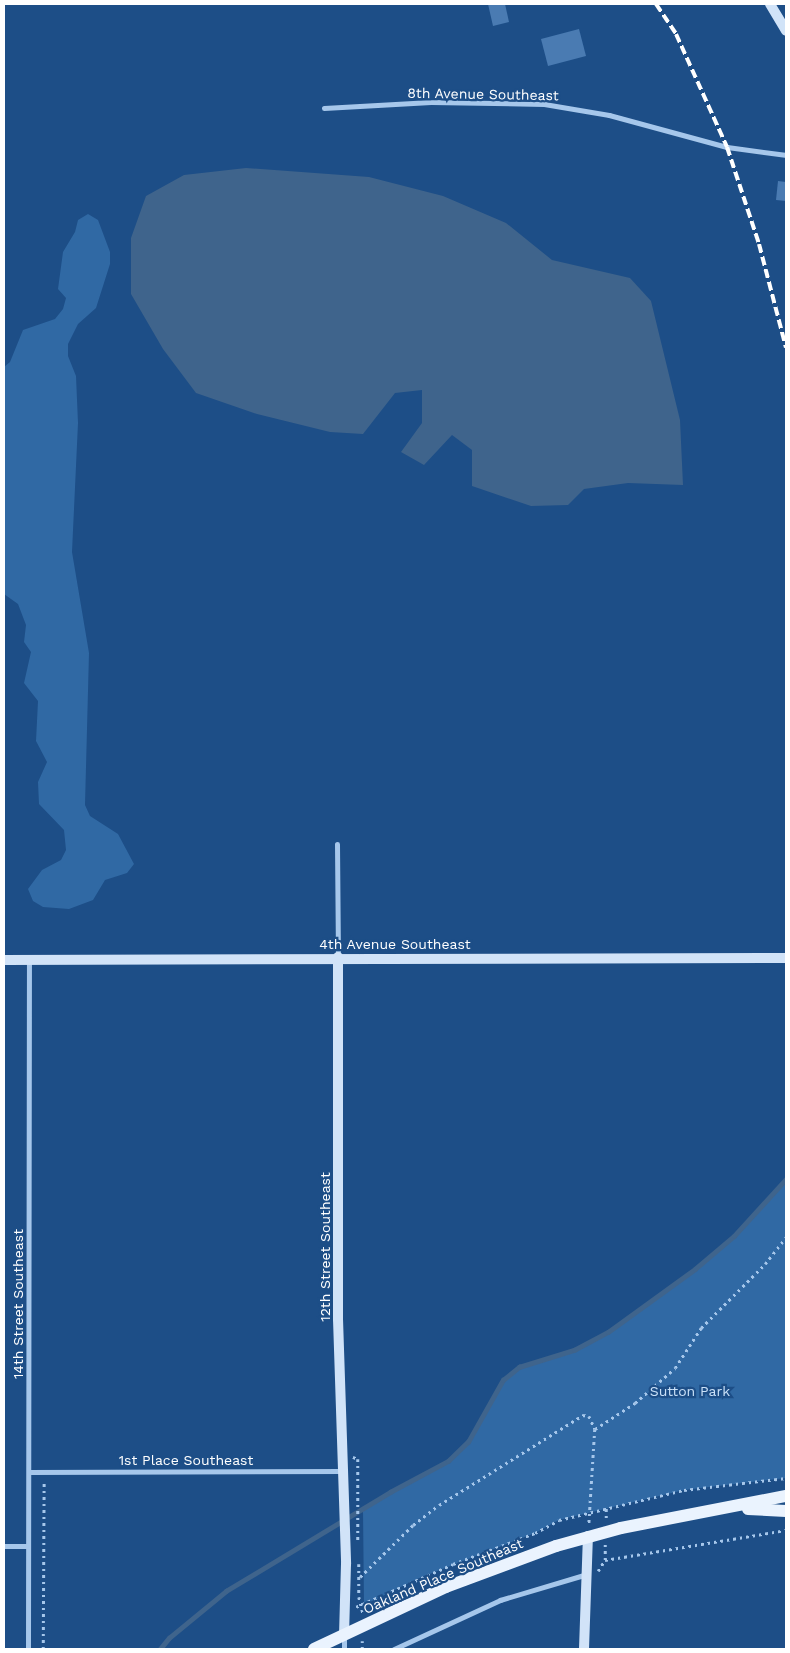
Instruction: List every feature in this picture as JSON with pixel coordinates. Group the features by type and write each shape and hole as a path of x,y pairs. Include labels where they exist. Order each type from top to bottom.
{"main road":[{"name":"Oakland Place Southeast","path":"314,1649 475,1575 588,1536 786,1496"},
{"name":"Oakland Place Southeast","path":"733,1508 786,1511"}],"street":[{"path":"770,4 786,31"},
{"name":"8th Avenue Southeast","path":"324,108 431,102 544,104 609,115 727,147 786,155"},
{"name":"12th Street Southeast","path":"336,844 338,957 338,1319 346,1564 344,1649"},
{"name":"4th Avenue Southeast","path":"4,960 338,957 786,958"},
{"name":"14th Street Southeast","path":"28,1649 30,1472 29,960"},
{"name":"1st Place Southeast","path":"30,1472 343,1471"},
{"path":"584,1649 588,1536"},
{"path":"4,1546 28,1546"},
{"path":"394,1649 500,1600 587,1574"}],"path":[{"path":"595,1428 636,1403 675,1368 701,1328 765,1264 786,1237"},
{"path":"360,1577 413,1525 439,1505 573,1418 589,1416 595,1428 588,1536"},
{"path":"43,1649 44,1472"},
{"path":"345,1611 364,1605 452,1564 589,1511 684,1490 786,1478"},
{"path":"357,1480 358,1543"},
{"path":"605,1560 786,1530"},
{"path":"359,1561 359,1597 364,1605"}],"green space":[{"path":"88,214 98,220 110,252 110,264 96,308 78,324 68,344 68,356 76,376 78,423 72,552 89,653 85,805 90,816 118,834 134,864 127,873 105,880 93,900 69,909 43,907 33,901 28,889 42,870 61,860 66,850 64,830 39,804 38,782 47,762 36,741 38,701 24,683 31,652 24,642 26,625 18,604 4,594 4,367 10,362 23,330 55,319 63,309 66,298 58,289 63,252 75,232 78,220"},
{"name":"Sutton Park","path":"786,1179 786,1478 684,1490 559,1520 535,1533 417,1579 364,1605 363,1510 448,1461 468,1442 503,1380 519,1367 574,1350 608,1332 695,1269 734,1236"}],"shaded area":[{"path":"246,168 369,177 443,196 506,223 552,260 630,278 651,301 680,420 683,485 628,483 584,489 568,505 531,506 472,486 472,450 452,435 424,465 401,452 422,423 422,390 395,393 363,434 330,432 257,414 196,393 163,349 131,294 131,238 146,196 184,175"}],"building":[{"path":"488,4 505,4 509,22 493,26"},
{"path":"579,29 586,56 548,66 541,39"},
{"path":"778,181 786,182 786,201 776,200"}],"waterway":[{"path":"160,1649 169,1638 226,1591 390,1492 448,1461 468,1442 503,1380 519,1367 574,1350 608,1332 695,1269 734,1236 786,1179"}],"railway":[{"path":"656,4 676,34 727,147 759,244 786,348"}]}
